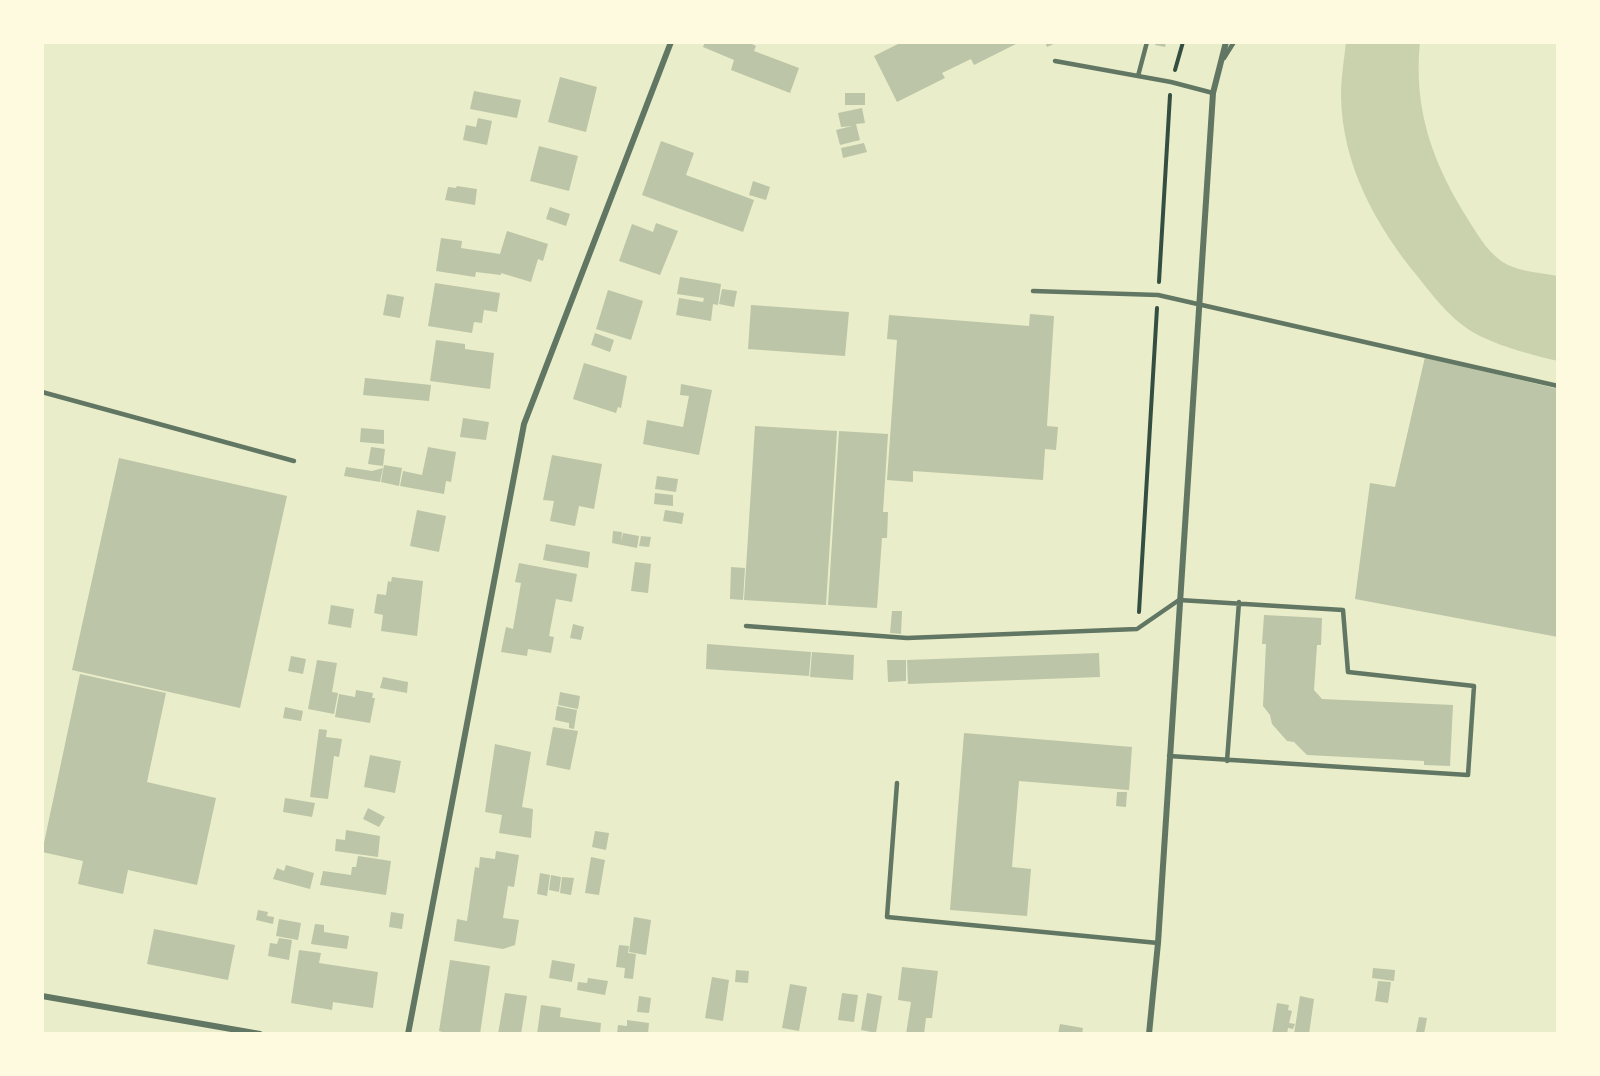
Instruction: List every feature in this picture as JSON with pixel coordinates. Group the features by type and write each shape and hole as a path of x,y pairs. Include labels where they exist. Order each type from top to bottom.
{"street":[{"path":"408,1034 524,424 671,42"},
{"path":"1149,1034 1158,943 1213,93 1226,42"},
{"path":"42,996 260,1034"}],"lane":[{"path":"1138,76 1147,42"},
{"path":"1220,65 1234,42"},
{"path":"1055,61 1171,82 1213,93"},
{"path":"1033,291 1158,295 1558,386"},
{"path":"42,392 294,460"},
{"path":"746,626 907,638 1137,629 1179,600 1343,610 1348,672 1474,686 1468,775 1169,756"},
{"path":"1227,761 1239,602"},
{"path":"897,783 886,917 1158,943"}],"path":[{"path":"1137,629 1171,82 1183,42"}],"green space":[{"path":"1346,42 1420,42 1420,91 1428,136 1456,200 1481,240 1502,261 1520,269 1558,276 1558,361 1499,344 1462,325 1432,294 1388,237 1364,193 1348,146 1341,96"}],"building":[{"path":"705,42 748,42 756,46 754,51 799,68 790,93 731,70 734,60 703,47"},
{"path":"902,42 1020,42 974,65 971,59 942,73 945,78 897,102 874,56"},
{"path":"1045,42 1058,42 1047,47"},
{"path":"1156,42 1166,42 1165,47 1155,45"},
{"path":"560,77 597,87 586,132 548,122"},
{"path":"474,91 521,100 517,118 470,109"},
{"path":"845,93 865,93 865,105 845,105"},
{"path":"862,108 865,123 856,124 860,140 840,145 836,130 852,126 841,127 838,113"},
{"path":"478,118 492,121 487,145 463,140 466,125 476,127"},
{"path":"661,141 694,153 686,175 754,200 743,232 642,195"},
{"path":"864,143 867,152 843,158 841,148"},
{"path":"539,146 578,156 569,191 530,181"},
{"path":"753,181 770,187 766,200 749,195"},
{"path":"457,186 477,189 475,205 445,200 448,187 456,188"},
{"path":"550,207 570,214 566,226 546,219"},
{"path":"656,223 678,231 660,275 619,261 632,224 653,232"},
{"path":"507,231 548,244 543,261 538,259 531,282 501,273 501,275 476,272 475,277 436,271 441,238 462,241 461,248 500,254"},
{"path":"680,277 721,284 718,305 713,304 711,321 676,315 679,298 703,302 704,298 677,294"},
{"path":"435,283 500,293 497,312 484,310 482,323 474,322 472,333 428,326"},
{"path":"722,289 737,291 734,307 719,304"},
{"path":"608,290 643,301 631,340 596,329"},
{"path":"387,294 404,297 400,318 383,315"},
{"path":"751,305 849,312 845,356 748,349"},
{"path":"1030,314 1054,316 1047,426 1058,427 1056,450 1045,449 1043,480 913,471 913,482 887,480 897,340 887,339 889,315 1029,326"},
{"path":"595,333 614,340 610,352 591,345"},
{"path":"436,340 465,344 465,349 494,353 490,389 430,381"},
{"path":"1425,357 1558,389 1558,637 1355,599 1370,483 1395,487"},
{"path":"584,363 627,376 621,408 618,407 616,413 573,399"},
{"path":"365,378 431,385 429,401 363,395"},
{"path":"681,384 712,390 699,455 643,444 647,420 683,427 689,396 680,395"},
{"path":"463,418 489,422 486,440 460,437"},
{"path":"755,426 837,431 826,605 744,600"},
{"path":"361,428 384,430 384,444 360,442"},
{"path":"839,431 888,434 883,512 888,512 887,538 882,538 877,608 828,605"},
{"path":"371,447 385,449 383,466 368,464"},
{"path":"428,447 456,452 451,482 446,481 444,494 400,486 403,471 422,475"},
{"path":"552,455 602,464 594,509 579,506 575,526 550,521 554,501 543,500"},
{"path":"119,458 287,496 240,708 72,670"},
{"path":"384,465 402,468 399,486 381,482"},
{"path":"346,467 372,471 383,468 380,482 344,476"},
{"path":"657,476 678,479 676,492 655,489"},
{"path":"655,493 673,495 673,506 654,504"},
{"path":"417,510 446,516 439,552 410,546"},
{"path":"665,510 684,513 682,524 663,521"},
{"path":"613,531 622,532 621,541 623,533 639,536 637,548 612,543"},
{"path":"641,536 651,537 649,547 639,546"},
{"path":"546,544 590,552 588,568 543,560"},
{"path":"635,562 651,564 648,593 631,591"},
{"path":"519,563 577,574 572,602 556,599 549,636 554,637 551,653 528,649 527,656 501,652 506,627 513,629 521,583 515,582"},
{"path":"731,567 745,568 743,600 730,599"},
{"path":"392,577 423,581 417,636 381,631 383,615 374,613 377,594 386,595 388,581 391,582"},
{"path":"331,605 354,609 351,628 328,624"},
{"path":"892,611 902,611 901,634 890,633"},
{"path":"1264,615 1322,618 1321,645 1317,645 1314,690 1322,699 1453,705 1450,766 1424,765 1424,761 1307,755 1294,742 1287,741 1272,724 1270,715 1263,706 1266,644 1262,644"},
{"path":"573,624 584,627 581,640 570,638"},
{"path":"707,644 811,652 809,676 706,669"},
{"path":"812,652 854,655 853,680 810,677"},
{"path":"1099,653 1100,677 908,684 907,660"},
{"path":"291,656 306,659 303,674 288,671"},
{"path":"317,660 337,663 332,692 338,693 334,714 308,709"},
{"path":"887,660 906,660 906,681 888,682"},
{"path":"80,674 166,693 147,782 216,798 197,885 128,870 123,894 78,884 83,861 42,852"},
{"path":"383,677 408,682 407,693 380,688"},
{"path":"356,690 373,693 372,698 375,698 370,723 335,717 339,694 355,697"},
{"path":"560,692 580,696 578,709 558,705"},
{"path":"557,706 577,710 574,729 569,728 569,723 555,720"},
{"path":"285,707 303,711 301,721 283,718"},
{"path":"553,727 578,731 570,770 546,765"},
{"path":"319,729 327,730 326,737 342,739 339,757 334,756 328,799 310,797"},
{"path":"964,733 1132,747 1129,790 1019,781 1012,867 1031,869 1027,916 950,910"},
{"path":"495,744 531,752 522,807 533,809 531,838 499,833 502,815 485,812"},
{"path":"370,755 401,761 395,793 364,787"},
{"path":"1117,792 1127,792 1126,807 1116,806"},
{"path":"285,798 315,803 312,817 283,812"},
{"path":"368,808 385,817 379,827 363,819"},
{"path":"346,830 380,836 378,857 335,851 336,839 345,840"},
{"path":"595,831 609,833 606,850 592,847"},
{"path":"496,851 519,855 514,887 508,886 503,918 519,920 515,945 503,949 454,941 457,919 467,921 475,867 479,868 480,857 495,859"},
{"path":"358,856 391,861 386,895 320,885 323,871 351,875 352,867 356,867"},
{"path":"591,857 605,860 599,895 585,893"},
{"path":"286,865 314,873 310,889 273,879 277,868 284,871"},
{"path":"540,873 550,875 547,896 537,894"},
{"path":"551,875 561,877 559,892 549,890"},
{"path":"562,877 574,878 571,895 560,893"},
{"path":"258,910 268,912 267,916 274,917 273,924 256,920"},
{"path":"391,912 404,914 402,929 389,927"},
{"path":"634,917 651,920 646,955 629,952"},
{"path":"279,919 301,923 298,940 276,936"},
{"path":"315,924 324,925 324,932 349,936 347,949 311,944"},
{"path":"154,929 235,945 228,980 147,964"},
{"path":"279,938 292,940 289,960 268,956 270,943 277,944"},
{"path":"619,945 629,946 628,953 636,954 633,979 624,978 625,968 616,967"},
{"path":"299,950 321,953 319,963 378,972 373,1008 333,1002 332,1010 291,1003"},
{"path":"450,960 490,966 480,1034 449,1034 439,1031"},
{"path":"552,960 575,964 572,982 549,978"},
{"path":"902,967 938,971 932,1018 926,1018 924,1034 906,1034 911,1002 898,1000"},
{"path":"1373,968 1395,970 1394,981 1372,978"},
{"path":"736,970 749,971 748,983 735,982"},
{"path":"712,977 729,980 723,1021 705,1018"},
{"path":"588,978 608,981 605,995 577,990 578,982 587,983"},
{"path":"1378,981 1391,982 1388,1003 1375,1001"},
{"path":"790,984 807,987 799,1031 782,1028"},
{"path":"505,993 527,996 521,1034 498,1034"},
{"path":"842,993 858,995 854,1022 838,1020"},
{"path":"867,993 882,996 876,1033 861,1030"},
{"path":"639,996 651,998 649,1013 637,1012"},
{"path":"1300,996 1314,999 1309,1034 1294,1034"},
{"path":"1277,1003 1289,1005 1288,1010 1292,1011 1289,1023 1295,1024 1293,1029 1288,1028 1287,1034 1272,1034"},
{"path":"541,1005 561,1008 560,1017 601,1023 600,1034 537,1034"},
{"path":"1419,1017 1427,1018 1424,1034 1416,1032"},
{"path":"627,1020 649,1023 648,1034 617,1034 618,1025 627,1026"},
{"path":"1060,1024 1083,1028 1082,1034 1058,1034"}]}
